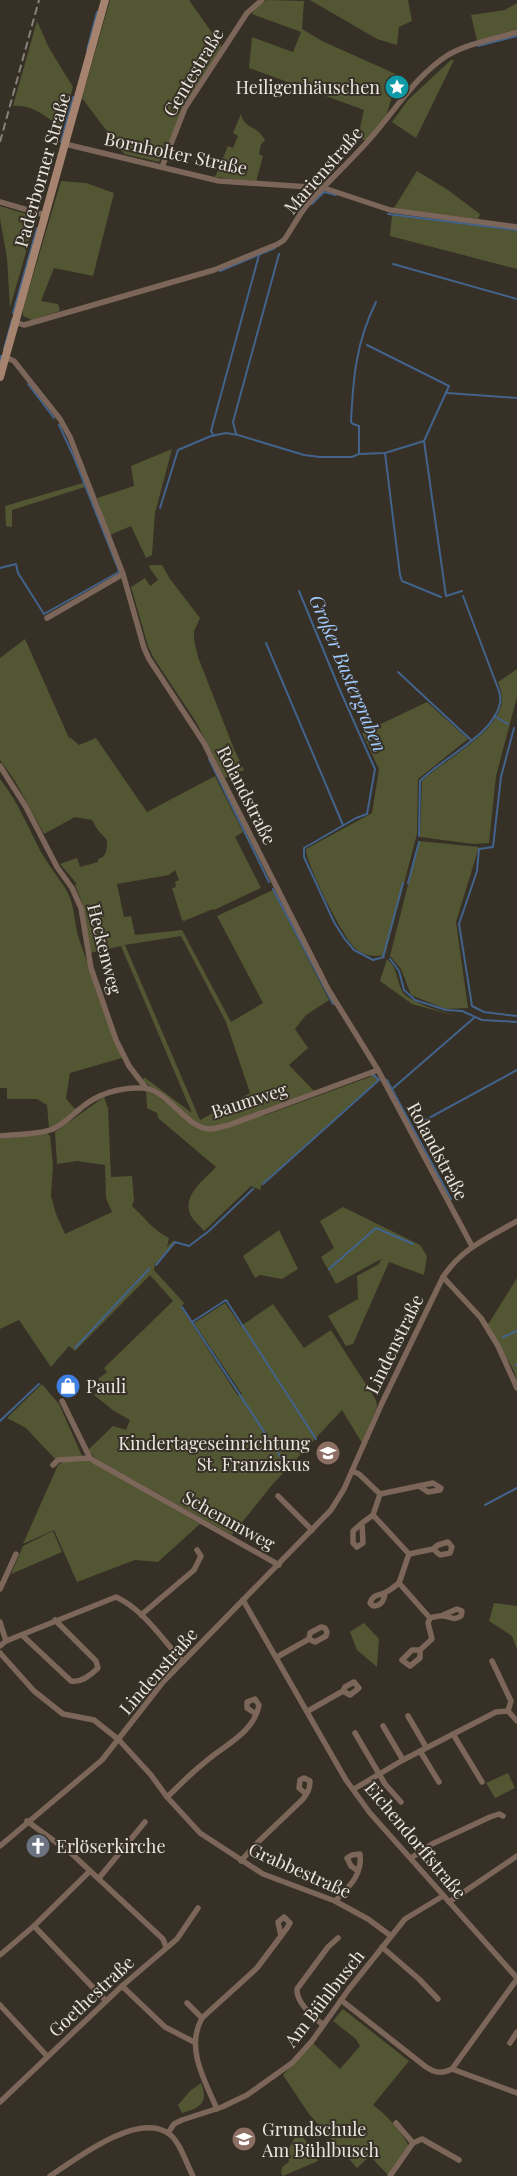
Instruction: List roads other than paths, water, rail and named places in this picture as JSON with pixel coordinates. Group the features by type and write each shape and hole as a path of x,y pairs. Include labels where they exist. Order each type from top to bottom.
{"main road":[{"name":"Paderborner Straße","path":"0,377 104,0"}],"street":[{"name":"Gentestraße","path":"162,167 185,108 247,13 262,0"},
{"name":"Marienstraße","path":"15,322 24,325 214,270 278,244 284,240 306,207 361,150 408,91 449,55 478,43 517,32"},
{"name":"Bornholter Straße","path":"65,144 233,183 324,188 390,210 517,227"},
{"path":"0,202 45,215"},
{"name":"Rolandstraße","path":"6,358 14,361 60,419 70,437 123,574 144,648 149,659 204,743 332,996 378,1070 472,1246"},
{"path":"47,618 123,574"},
{"name":"Heckenweg","path":"0,766 26,807 57,867 72,888 81,908 91,968 116,1040 129,1066 146,1088"},
{"name":"Baumweg","path":"146,1088 156,1092 195,1123 212,1129 229,1125 378,1070"},
{"path":"0,1136 52,1130 62,1125 80,1108 99,1096 117,1090 146,1088"},
{"name":"Lindenstraße","path":"0,1846 88,1773 119,1740 151,1696 331,1510 352,1471 382,1403 452,1262 472,1246 517,1221"},
{"path":"443,1277 481,1318 498,1346 517,1388"},
{"path":"53,1465 58,1460 90,1458 62,1401"},
{"name":"Schemmweg","path":"90,1458 278,1565"},
{"path":"352,1471 360,1474 380,1494"},
{"path":"380,1494 419,1486"},
{"path":"362,1523 373,1514 380,1494"},
{"path":"278,1496 312,1530"},
{"path":"373,1514 408,1554"},
{"path":"408,1554 432,1548"},
{"path":"140,1615 194,1570 201,1556 197,1550"},
{"path":"0,1589 16,1554"},
{"path":"385,1593 399,1583 408,1554"},
{"path":"399,1583 430,1618"},
{"path":"0,1646 6,1641 55,1620 116,1597 123,1600 140,1615 183,1662"},
{"name":"Eichendorffstraße","path":"243,1600 346,1780 370,1813 517,1979"},
{"path":"430,1618 443,1615"},
{"path":"420,1650 432,1639 428,1623 430,1618"},
{"path":"22,1635 71,1681 75,1682 91,1675 98,1668 96,1661 55,1620"},
{"path":"0,1622 6,1641"},
{"path":"277,1657 310,1639"},
{"name":"Grabbestraße","path":"0,1653 34,1691 63,1714 94,1720 119,1740 200,1833 263,1874 335,1901 368,1919 391,1936"},
{"path":"492,1661 511,1702 508,1712"},
{"path":"308,1711 343,1691"},
{"path":"354,1789 423,1749 496,1712 508,1712 517,1721"},
{"path":"167,1797 200,1766 243,1733 256,1714"},
{"path":"408,1716 439,1782"},
{"path":"383,1726 403,1760"},
{"path":"355,1733 379,1774 401,1802"},
{"path":"453,1734 482,1782"},
{"path":"242,1861 256,1844 297,1806 306,1794"},
{"path":"411,1858 432,1844 490,1817 498,1814 503,1816"},
{"path":"28,1821 72,1854 99,1878 163,1940 166,1947"},
{"path":"99,1878 145,1822"},
{"path":"449,1902 517,1856"},
{"path":"0,1955 34,1926 90,1871"},
{"path":"335,1901 353,1882 358,1871"},
{"name":"Am Bühlbusch","path":"168,2133 174,2124 182,2120 217,2109 247,2095 292,2063 405,1919 443,1896"},
{"name":"Goethestraße","path":"0,2102 122,1986 176,1940 198,1908"},
{"path":"34,1926 106,2002"},
{"path":"217,2109 196,2055 194,2042 196,2028 202,2018 257,1968 281,1936"},
{"path":"323,2025 303,2004 297,1989 328,1947 338,1938"},
{"path":"382,1947 419,1979 438,1999"},
{"path":"341,2000 426,2067 439,2073 452,2069 517,1979"},
{"path":"122,1986 165,2027 194,2042"},
{"path":"187,2003 202,2018"},
{"path":"0,2005 47,2056"},
{"path":"510,2043 517,2032"},
{"path":"452,2069 517,2093"},
{"path":"396,2123 413,2143"},
{"path":"50,2176 92,2147 130,2131 147,2128 168,2133 178,2147 193,2176"},
{"path":"390,2176 413,2143 422,2138 459,2160"}],"waterway":[{"path":"87,50 97,12"},
{"path":"478,46 517,36"},
{"path":"61,142 73,97"},
{"path":"299,211 314,192"},
{"path":"312,204 324,192 336,195"},
{"path":"388,214 517,230"},
{"path":"13,313 37,228"},
{"path":"220,271 275,248"},
{"path":"236,434 233,422 279,254"},
{"path":"214,436 211,431 259,255"},
{"path":"393,264 517,299"},
{"path":"359,453 359,426 351,422 353,391 360,346 376,302"},
{"path":"4,349 12,320"},
{"path":"367,345 449,386 424,441 446,596 462,591"},
{"path":"0,361 1,356"},
{"path":"28,384 54,418"},
{"path":"447,393 517,398"},
{"path":"59,425 73,455 119,571"},
{"path":"160,508 178,450 211,436 226,433 238,435 304,455 320,457 352,457 359,454 385,453 424,441"},
{"path":"385,453 402,581 441,597"},
{"path":"0,568 16,564 18,573 44,614 119,572"},
{"name":"Großer Bastergraben","path":"299,591 375,769 367,814 356,818 304,848 304,857 334,922 344,938 354,950 373,960 384,957"},
{"path":"419,836 420,781 478,736 496,714 500,702 499,691 463,596"},
{"path":"266,643 343,825"},
{"path":"398,672 471,740"},
{"path":"494,716 508,724"},
{"path":"514,728 501,777 493,847 479,849 477,871 459,924 472,1006 484,1012 517,1016"},
{"path":"209,759 269,882"},
{"path":"408,883 419,842"},
{"path":"383,957 403,883"},
{"path":"273,889 333,1004"},
{"name":"Großer Bastergraben","path":"390,959 399,971 404,990 415,1000 446,1010 462,1011 482,1020 517,1022"},
{"path":"392,1089 475,1017"},
{"path":"418,1124 517,1070"},
{"path":"371,1075 374,1075 379,1080"},
{"path":"263,1184 379,1080"},
{"path":"387,1080 451,1199"},
{"path":"156,1265 175,1242 189,1246 209,1231 253,1189"},
{"path":"329,1269 376,1228 413,1244"},
{"path":"75,1348 149,1269"},
{"path":"192,1322 226,1300 316,1439"},
{"path":"182,1307 286,1465"},
{"path":"503,1337 517,1331"},
{"path":"0,1421 39,1384"},
{"path":"485,1505 517,1488"}],"railway":[{"path":"0,142 39,0"}],"place":[{"name":"Heiligenhäuschen","path":"397,87"},
{"name":"Pauli","path":"68,1386"},
{"name":"Kindertageseinrichtung St. Franziskus","path":"328,1453"},
{"name":"Erlöserkirche","path":"38,1846"},
{"name":"Grundschule Am Bühlbusch","path":"244,2139"}]}
